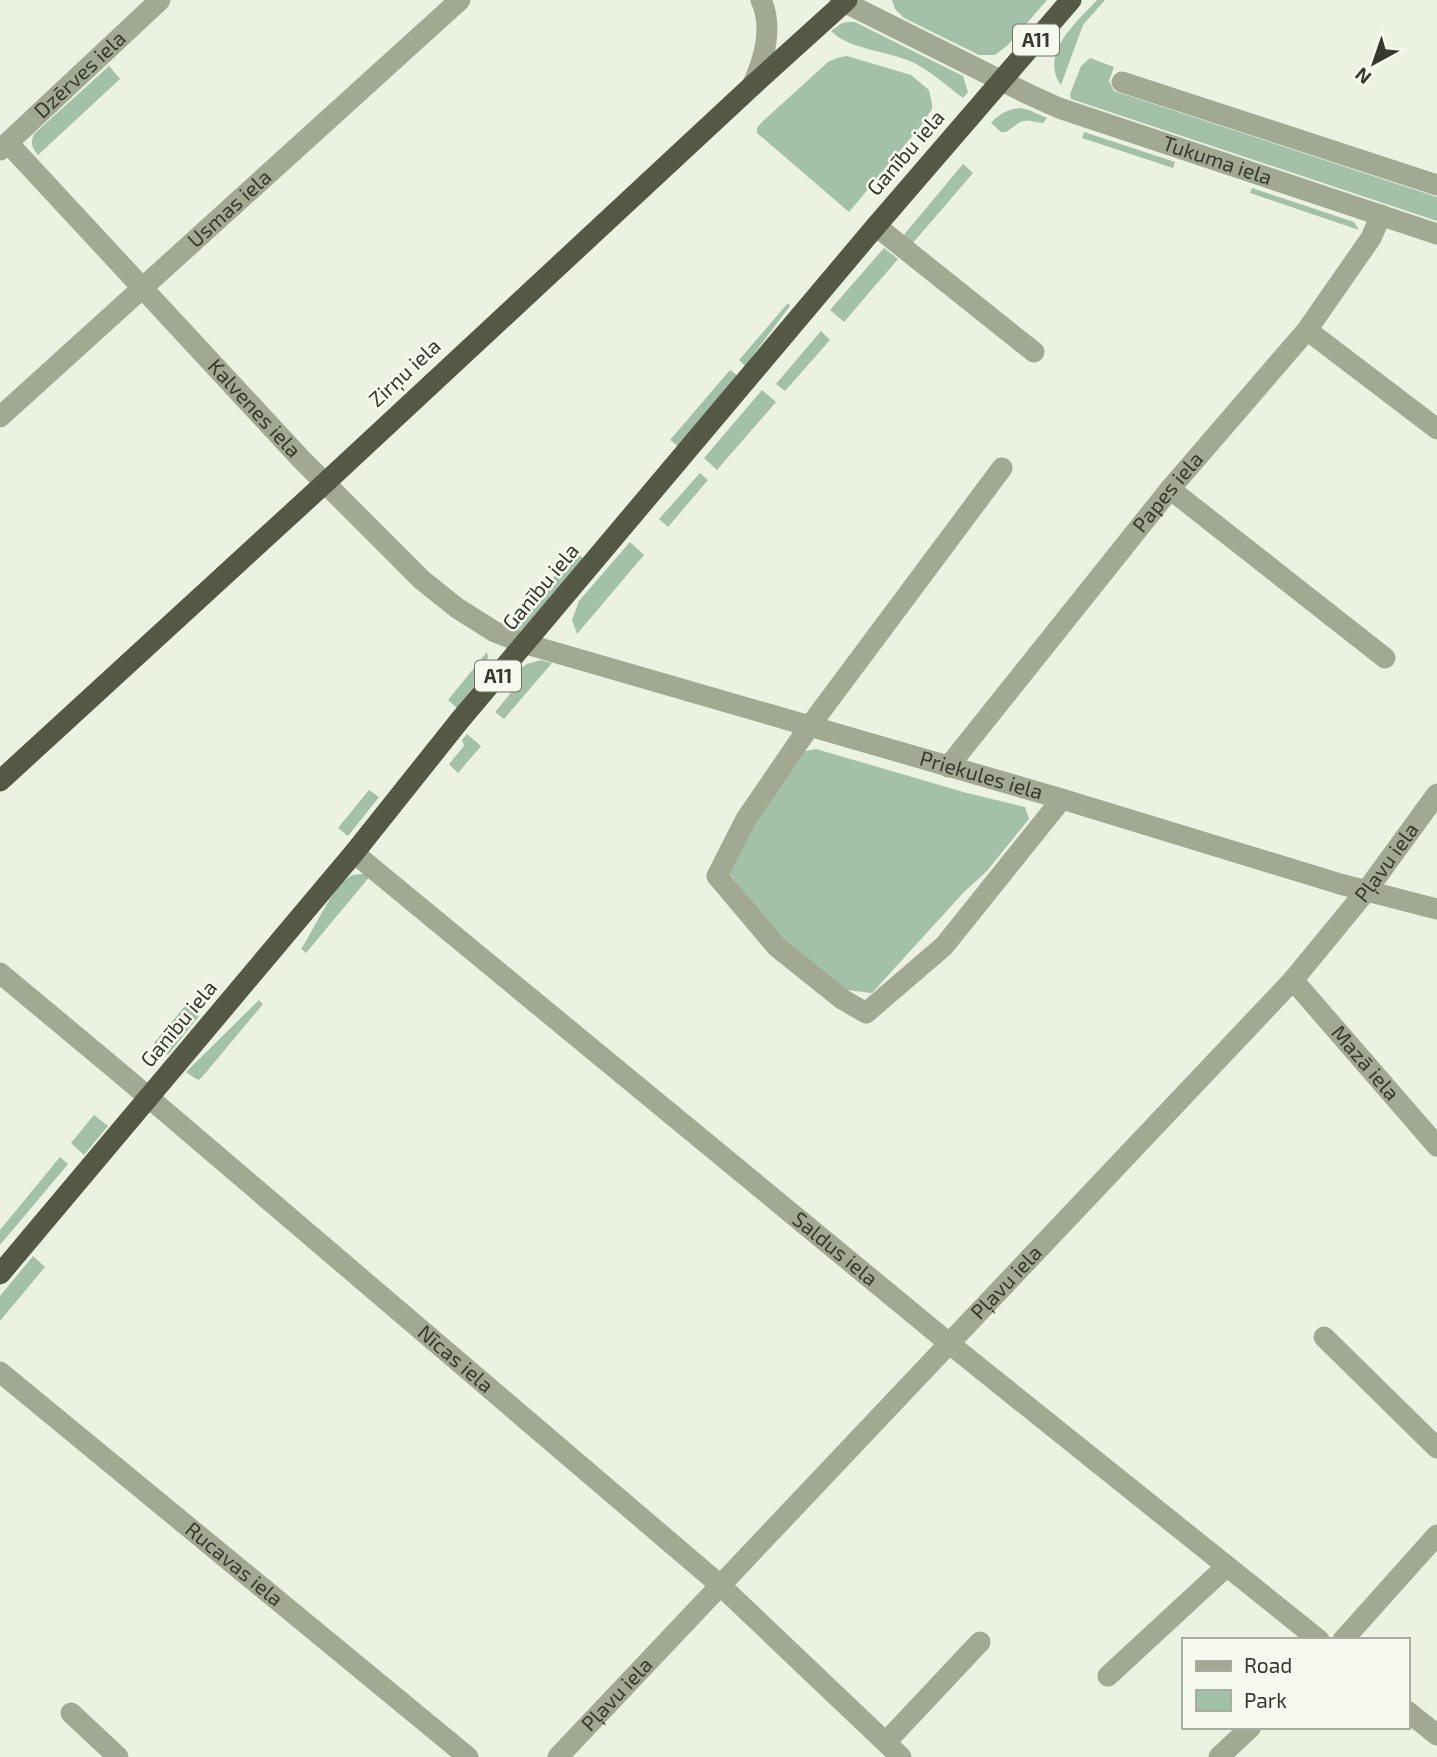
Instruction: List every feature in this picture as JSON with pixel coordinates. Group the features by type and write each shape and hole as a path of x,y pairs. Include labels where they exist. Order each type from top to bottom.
{"highway":[{"name":"Ganību iela","path":"0,1274 354,853 460,720 876,226 1071,0"},
{"name":"Zirņu iela","path":"0,781 844,1"}],"street":[{"name":"Dzērves iela","path":"4,146 160,0"},
{"name":"Usmas iela","path":"0,417 460,0"},
{"path":"752,86 758,72 768,27 761,0"},
{"name":"Tukuma iela","path":"844,1 1059,108 1437,234"},
{"path":"1122,82 1437,185"},
{"name":"Kalvenes iela","path":"4,146 301,460 422,580 457,608 495,632 526,644"},
{"name":"Papes iela","path":"948,767 1170,489 1307,330 1371,238 1381,215"},
{"path":"876,226 1034,352"},
{"path":"1307,330 1437,429"},
{"path":"1002,468 809,727 746,819 716,876 777,947 842,999 866,1013 944,946 1062,800"},
{"path":"1170,489 1385,658"},
{"name":"Priekules iela","path":"526,644 1340,884 1437,909"},
{"name":"Pļavu iela","path":"558,1757 1293,980 1367,890 1437,794"},
{"name":"Saldus iela","path":"354,853 950,1343 1317,1638"},
{"name":"Nīcas iela","path":"0,974 720,1585 894,1749"},
{"name":"Mazā iela","path":"1293,980 1437,1146"},
{"path":"1324,1337 1437,1448"},
{"name":"Rucavas iela","path":"0,1372 468,1757"},
{"path":"1345,1638 1434,1544"},
{"path":"1108,1676 1227,1566"},
{"path":"894,1749 980,1642"},
{"path":"71,1713 118,1757"},
{"path":"1409,1713 1437,1735"},
{"path":"1219,1757 1249,1729"}],"green space":[{"path":"892,0 1047,0 1008,45 995,55 979,55 904,18 895,9"},
{"path":"1097,0 1105,0 1083,25 1061,85 1055,73 1057,50 1071,28"},
{"path":"855,22 963,76 968,92 963,98 918,65 849,43 831,31 842,23"},
{"path":"847,56 911,75 929,90 932,104 932,109 919,128 849,212 757,133 761,123 828,62"},
{"path":"1090,58 1114,67 1109,81 1114,91 1437,197 1437,221 1071,99 1070,94 1081,66"},
{"path":"109,66 120,79 38,155 32,145 34,134"},
{"path":"1020,108 1047,118 1043,123 1023,121 1006,132 1001,132 991,123 1004,112"},
{"path":"1084,132 1175,162 1173,168 1082,138"},
{"path":"963,164 973,173 912,244 903,236"},
{"path":"1252,188 1354,222 1359,230 1250,193"},
{"path":"884,248 898,259 844,322 830,310"},
{"path":"788,303 790,306 745,366 739,360"},
{"path":"821,331 830,340 785,391 776,384"},
{"path":"730,370 738,376 679,447 670,440"},
{"path":"762,390 776,402 717,470 704,458"},
{"path":"700,473 708,480 668,527 659,519"},
{"path":"630,542 644,555 577,634 572,620 579,601"},
{"path":"575,552 583,558 522,631 511,627"},
{"path":"487,652 488,657 481,677 457,708 448,700"},
{"path":"541,660 552,663 504,719 495,712 519,683 517,671 527,664"},
{"path":"467,734 481,746 458,773 449,764 464,746 462,740"},
{"path":"816,749 1025,807 1029,819 987,871 964,892 872,993 846,990 779,936 728,872 757,817 800,752"},
{"path":"369,790 379,797 348,836 338,828"},
{"path":"353,875 371,875 306,953 301,949 339,887"},
{"path":"259,1000 263,1004 199,1080 186,1072"},
{"path":"186,1005 199,1016 168,1055 154,1043"},
{"path":"94,1115 108,1126 84,1155 71,1143"},
{"path":"60,1157 68,1164 0,1245 0,1230"},
{"path":"33,1256 45,1267 0,1321 0,1296"}]}
